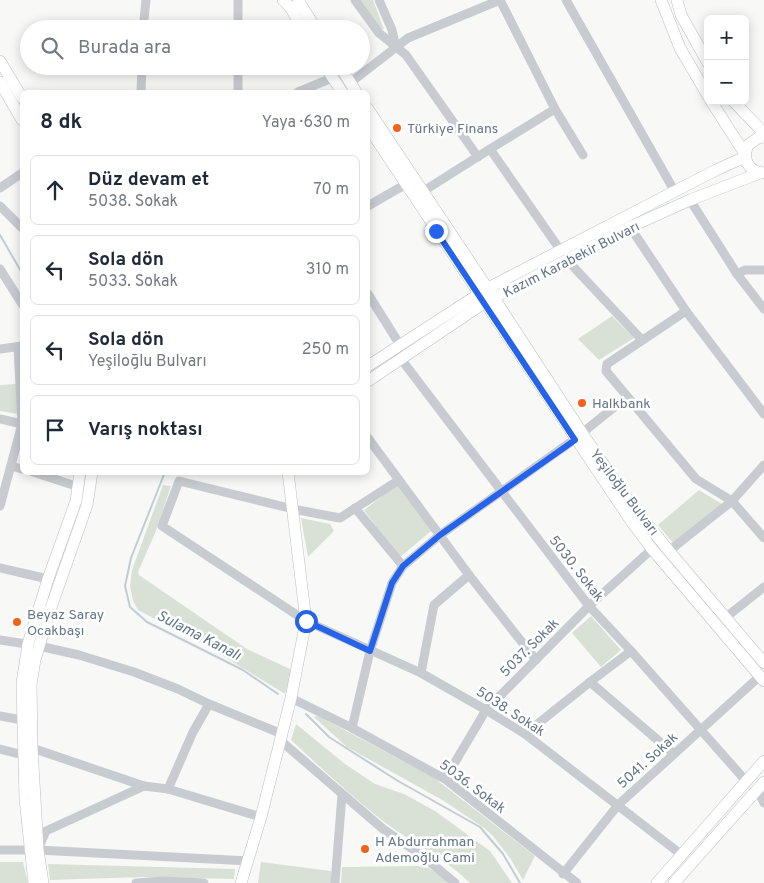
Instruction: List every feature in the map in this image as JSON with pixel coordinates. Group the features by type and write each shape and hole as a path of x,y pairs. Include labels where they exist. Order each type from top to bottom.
{"main road":[{"path":"283,0 290,7 298,20"},
{"path":"298,0 310,20"},
{"path":"661,0 680,48 704,89"},
{"path":"677,0 681,15 706,60"},
{"path":"0,61 20,95"},
{"path":"330,75 341,90"},
{"path":"345,75 353,88"},
{"path":"0,82 20,117"},
{"path":"714,105 745,155 750,168 762,173"},
{"path":"737,105 764,135"},
{"name":"Yeşiloğlu Bulvarı","path":"370,112 486,296 652,549 762,678"},
{"name":"Yeşiloğlu Bulvarı","path":"370,132 486,296"},
{"name":"Kazım Karabekir Bulvarı","path":"370,365 400,345 486,296 564,256 745,155 748,145 764,135"},
{"name":"Kazım Karabekir Bulvarı","path":"564,256 690,200 762,173"},
{"name":"Kazım Karabekir Bulvarı","path":"370,380 486,296"},
{"name":"Yeşiloğlu Bulvarı","path":"578,436 669,551 764,663"},
{"path":"28,751 22,720 22,684 48,579 76,500 80,475"},
{"path":"34,883 28,751 33,645 87,505 92,475"},
{"path":"241,883 249,861 282,737 306,621 288,475"},
{"path":"657,883 764,761"},
{"path":"674,883 761,786"},
{"path":"34,850 44,883"}],"street":[{"path":"145,20 146,0"},
{"path":"238,0 238,20"},
{"path":"355,0 370,20"},
{"path":"380,0 392,30 396,47"},
{"path":"370,72 408,38 500,0 554,109 582,155"},
{"path":"566,0 676,192"},
{"path":"370,21 379,33 406,55 478,157"},
{"path":"140,90 141,75"},
{"path":"238,75 238,90"},
{"path":"353,88 367,75"},
{"path":"303,90 332,78"},
{"path":"422,192 554,109"},
{"path":"490,149 564,256 642,340"},
{"path":"0,188 20,174"},
{"path":"370,205 406,184"},
{"path":"690,200 737,274 764,309"},
{"path":"0,206 20,226"},
{"path":"630,227 686,311 764,414"},
{"path":"737,274 745,270 764,270"},
{"path":"1,272 20,301"},
{"path":"370,297 400,345"},
{"path":"686,311 607,364 606,371 696,479 732,501 764,538"},
{"path":"0,349 20,347"},
{"name":"5030. Sokak","path":"401,359 500,492 589,606 632,651 746,781"},
{"path":"352,728 370,651 392,583 403,566 440,535 578,436 627,397"},
{"path":"0,419 20,424"},
{"path":"0,506 20,432"},
{"path":"370,441 469,576 536,660"},
{"path":"669,551 732,501 764,465"},
{"path":"11,466 20,468"},
{"path":"42,475 79,487"},
{"path":"293,508 340,518 399,480"},
{"name":"5038. Sokak","path":"293,508 179,481 162,526 306,621 420,673 525,734 682,855"},
{"path":"355,508 403,566"},
{"name":"5037. Sokak","path":"445,779 486,710 589,606 652,549"},
{"path":"0,568 48,579"},
{"path":"420,673 434,605 469,576"},
{"path":"725,618 764,587"},
{"path":"0,640 79,655 134,672 178,689 282,737 342,794 383,829 424,857 455,883"},
{"path":"525,734 632,651"},
{"name":"5041. Sokak","path":"563,874 618,805 700,730 762,678"},
{"path":"590,682 674,754"},
{"name":"5036. Sokak","path":"291,698 352,728 445,779 563,874 577,883"},
{"path":"168,789 193,732 209,704"},
{"path":"0,716 22,720"},
{"path":"0,749 28,751 144,786 168,789 261,817"},
{"path":"34,850 46,831 144,786"},
{"path":"761,786 764,803"},
{"path":"335,883 342,794"},
{"path":"0,850 34,850 249,861"},
{"path":"136,883 162,881 204,883"}],"shaded area":[{"path":"360,0 373,0 384,29 381,29"},
{"path":"612,316 634,338 599,360 578,339"},
{"path":"16,384 18,414 0,411 0,385"},
{"path":"398,484 431,531 399,558 364,510"},
{"path":"163,485 171,486 156,531 138,572 139,575 247,649 292,670 285,694 210,648 138,610 133,601 130,586 132,570"},
{"path":"699,490 722,504 673,543 658,525"},
{"path":"301,518 330,524 334,531 308,557"},
{"path":"591,616 621,650 601,667 572,633"},
{"path":"318,716 433,777 535,856 523,880 510,858 493,836 484,828 444,801 347,747 314,717"},
{"path":"296,724 345,764 375,784 404,794 435,811 490,851 512,883 470,883 439,858 383,821 291,740"},
{"path":"0,862 23,862 28,883 0,883"},
{"path":"261,862 331,871 331,883 258,883"},
{"path":"48,864 235,869 234,879 143,877 50,880"},
{"path":"417,866 429,868 448,881 447,883 341,883 342,867"}],"waterway":[{"name":"Sulama Kanalı","path":"0,235 20,270"},
{"name":"Sulama Kanalı","path":"164,475 131,558 125,586 130,607 147,622 243,670 278,694"},
{"name":"Sulama Kanalı","path":"306,714 329,737 398,781 480,827 503,854 520,883"}],"place":[{"name":"Türkiye Finans","path":"397,128"},
{"name":"Halkbank","path":"582,403"},
{"name":"Beyaz Saray Ocakbaşı","path":"17,622"},
{"name":"H Abdurrahman Ademoğlu Cami","path":"365,849"}],"route":[{"path":"306,621 370,651 392,583 403,566 440,535 575,440 436,231"}]}
